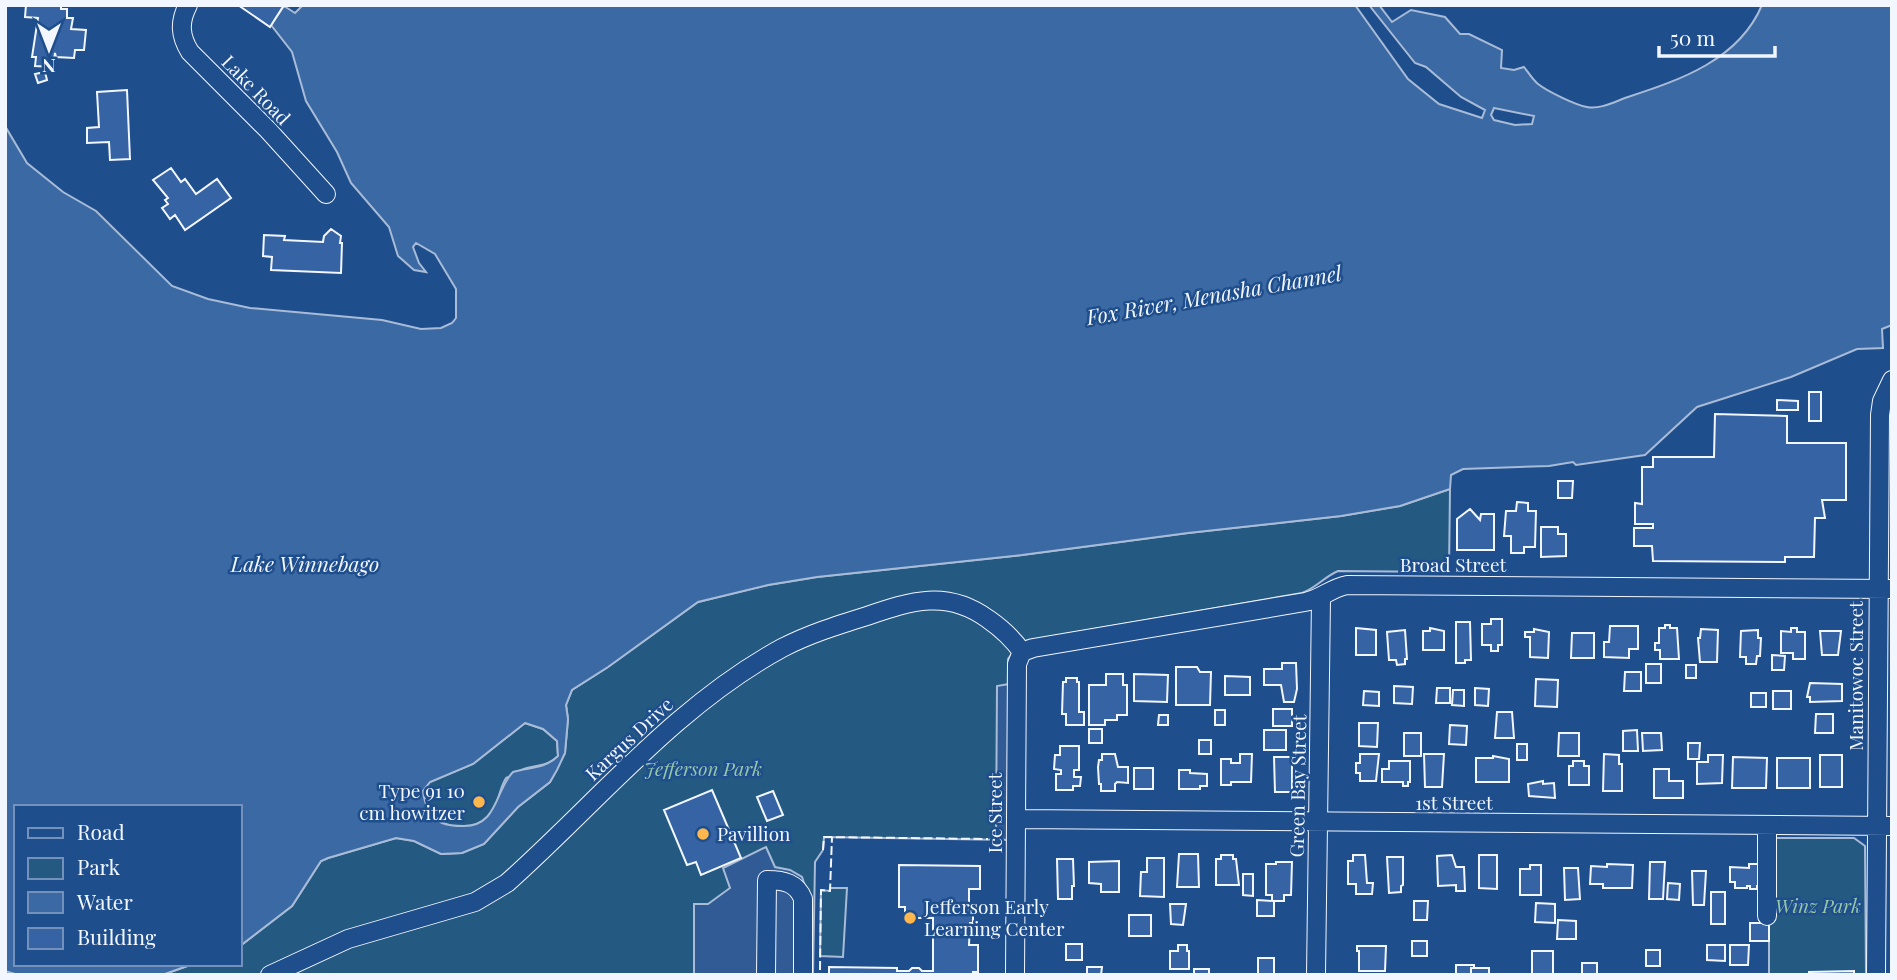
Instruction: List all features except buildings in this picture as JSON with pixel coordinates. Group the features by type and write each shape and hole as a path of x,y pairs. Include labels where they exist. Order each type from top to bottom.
{"street":[{"name":"Lake Road","path":"188,5 181,30 190,52 268,130 326,194"},
{"name":"Manitowoc Street","path":"1876,975 1885,826 1880,415 1882,401 1892,380"},
{"name":"Broad Street","path":"1022,652 1032,648 1321,599 1331,589 1347,585 1884,589"},
{"name":"Green Bay Street","path":"1316,975 1321,599"},
{"name":"Kargus Drive","path":"270,975 348,939 475,902 507,883 678,720 741,674 812,634 892,607 942,600 976,610 1000,627 1022,652"},
{"name":"Ice Street","path":"1015,975 1017,664 1022,652"},
{"name":"1st Street","path":"1016,819 1885,826"},
{"path":"1767,826 1767,916"},
{"path":"766,975 767,880 785,881 800,891 803,899 803,975"}],"green space":[{"name":"Jefferson Park","path":"1450,489 1449,572 1338,571 1302,593 1020,642 1008,659 1007,840 824,837 823,850 815,862 813,975 162,975 187,966 242,966 242,944 292,906 321,861 328,858 396,838 414,841 441,854 462,853 484,844 518,807 550,782 565,753 568,719 566,705 572,690 698,602 768,585 817,577 1022,555 1341,516 1400,506"},
{"path":"525,723 543,729 557,741 558,756 547,764 524,769 506,778 492,813 478,824 457,827 438,819 431,812 423,791 430,782 473,764"},
{"name":"Winz Park","path":"1769,838 1854,838 1865,846 1866,975 1769,975"},
{"path":"830,888 847,888 843,957 820,956 821,890 830,891"}],"shaded area":[{"path":"1009,684 1007,840 996,839 997,686"},
{"path":"766,847 775,867 790,870 802,877 808,896 808,975 694,975 694,904 708,904 730,888 723,868"}],"water":[{"path":"303,5 1355,5 1408,79 1439,104 1482,118 1485,110 1461,97 1426,67 1415,63 1369,5 1379,5 1392,22 1411,10 1445,17 1460,34 1469,34 1502,50 1501,68 1514,70 1524,67 1536,82 1548,90 1576,104 1592,108 1608,105 1668,83 1706,65 1739,40 1762,5 1892,5 1892,325 1882,329 1883,348 1857,349 1791,377 1697,407 1645,455 1576,465 1573,462 1549,466 1463,469 1451,475 1450,489 1400,506 1341,516 1022,555 817,577 768,585 698,602 572,690 566,705 568,719 565,753 557,770 550,782 518,807 484,844 462,853 441,854 414,841 396,838 328,858 321,861 292,906 242,944 242,805 14,805 14,966 187,966 162,975 18,975 5,971 5,126 27,163 63,192 96,211 172,286 208,299 250,308 382,320 421,329 441,328 456,318 456,289 435,254 416,243 413,247 426,272 414,270 398,256 389,227 351,183 337,152 306,101 292,52 271,25 284,6 295,13","holes":["1494,108 1534,116 1532,124 1515,125 1494,120 1491,115","525,723 543,729 557,741 558,756 542,765 513,772 490,814 483,820 464,826 442,823 434,817 426,805 423,791 430,782 473,764"]}],"fence":[{"path":"823,850 824,837 988,839"},
{"path":"820,970 821,890 830,891 832,837"}],"place":[{"name":"Type 91 10 cm howitzer","path":"479,802"},
{"name":"Pavillion","path":"703,834"},
{"name":"Jefferson Early Learning Center","path":"910,918"}],"water label":[{"name":"Fox River, Menasha Channel","path":"1214,296"},
{"name":"Lake Winnebago","path":"305,565"}]}
